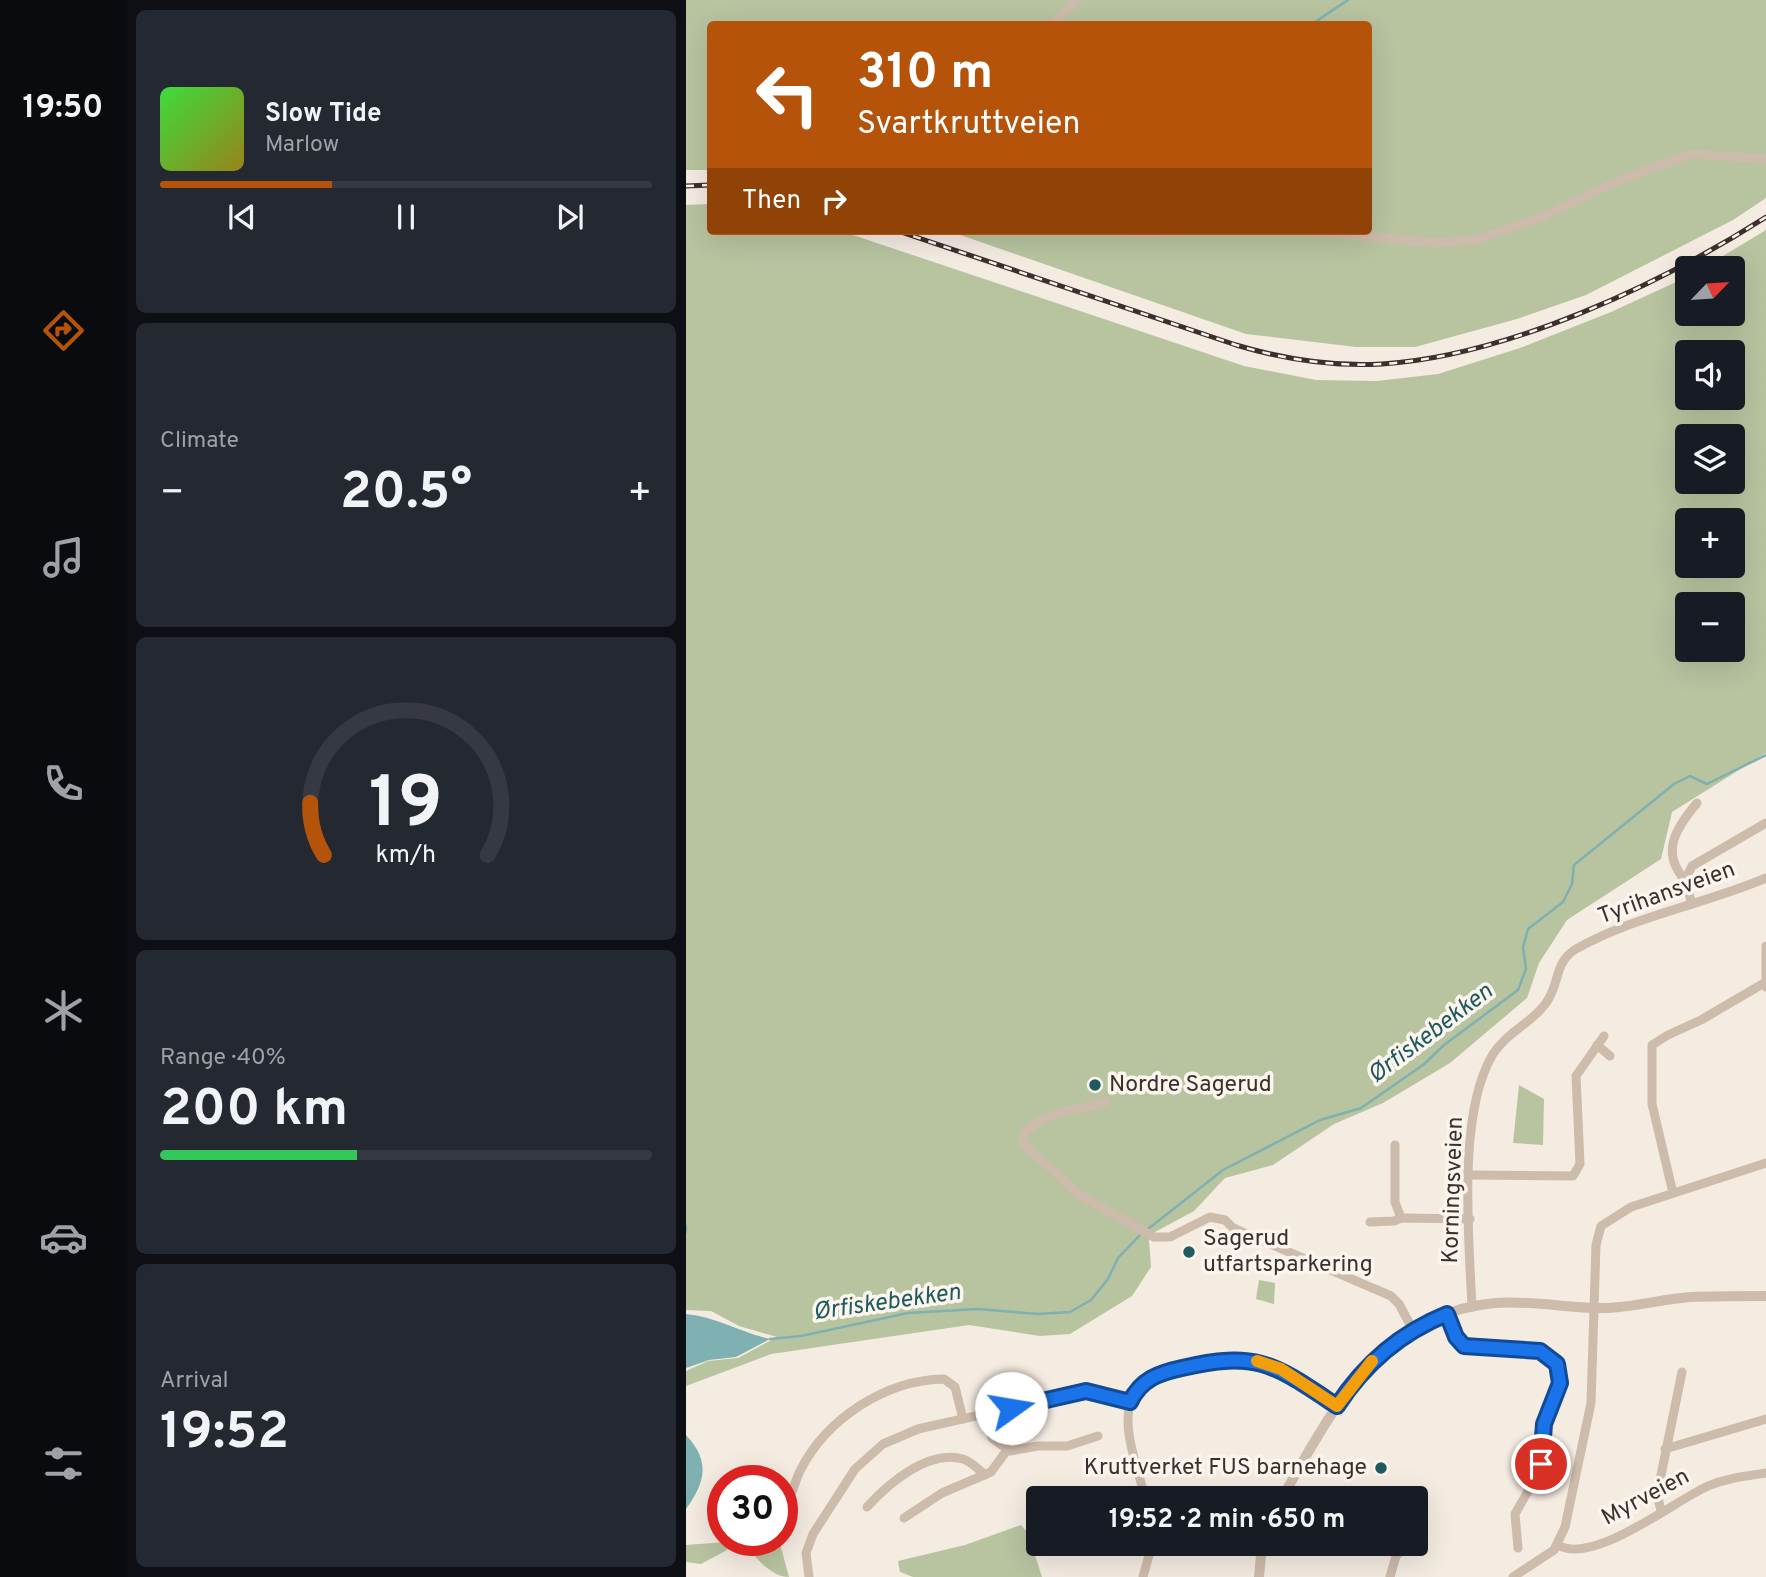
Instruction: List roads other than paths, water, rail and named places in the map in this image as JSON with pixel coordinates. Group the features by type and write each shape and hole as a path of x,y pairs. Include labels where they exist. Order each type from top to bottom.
{"street":[{"path":"1054,21 1078,0"},
{"path":"1350,235 1434,243 1479,239 1528,223 1627,177 1692,154 1766,159"},
{"path":"1692,904 1685,880 1672,860 1670,851 1684,819 1697,803"},
{"path":"1685,880 1692,866 1766,824"},
{"name":"Tyrihansveien","path":"1581,947 1766,878"},
{"path":"1766,946 1766,989"},
{"name":"Korningsveien","path":"1472,1307 1469,1149 1476,1100 1492,1055 1503,1040 1547,1002 1554,989 1557,970 1564,958 1581,947"},
{"path":"1673,1193 1652,1104 1653,1045 1766,982"},
{"path":"1470,1175 1573,1176 1580,1164 1576,1076 1604,1036"},
{"path":"1597,1045 1610,1056"},
{"path":"1106,1102 1069,1110 1034,1124 1023,1135 1023,1143 1080,1195 1154,1237 1170,1237 1210,1217 1226,1220 1233,1228 1391,1296 1399,1304 1413,1330"},
{"path":"1395,1145 1395,1202 1401,1218"},
{"path":"1513,1577 1558,1545 1565,1527 1591,1403 1596,1245 1601,1226 1624,1210 1766,1163"},
{"path":"1370,1222 1401,1218 1470,1219"},
{"path":"1289,1486 1337,1406 1377,1356 1413,1330 1447,1314 1472,1307 1515,1302 1595,1308 1691,1297 1766,1296"},
{"path":"1447,1314 1456,1337 1464,1346 1540,1351 1552,1357 1559,1367 1560,1383 1544,1424 1539,1472 1515,1514 1518,1548"},
{"path":"1143,1486 1129,1422 1130,1402 1140,1387 1158,1374 1232,1358 1273,1366 1337,1406"},
{"path":"1661,1510 1657,1495 1682,1372"},
{"path":"798,1478 819,1442 841,1419 873,1398 903,1387 944,1380 956,1390 963,1419"},
{"path":"808,1577 805,1561 810,1539 861,1462 883,1444 901,1434 1081,1392 1100,1392 1130,1402"},
{"path":"986,1414 992,1438 1007,1450 1017,1452 1044,1445 1064,1447 1098,1436"},
{"path":"1665,1449 1766,1419"},
{"path":"904,1518 942,1493 985,1475 999,1464 1007,1450"},
{"path":"867,1507 900,1477 942,1459 966,1460 985,1475"},
{"name":"Myrveien","path":"1558,1545 1572,1549 1595,1546 1621,1535 1661,1510 1718,1482 1766,1473"},
{"path":"1143,1577 1149,1556"},
{"path":"1259,1577 1261,1556"},
{"path":"1391,1577 1396,1556"}],"water":[{"path":"686,1314 708,1318 770,1339 736,1357 709,1360 686,1368"},
{"path":"686,1435 699,1454 702,1471 698,1489 686,1509"}],"waterway":[{"path":"1316,21 1348,0"},
{"name":"Ørfiskebekken","path":"1148,1229 1223,1170 1320,1120 1361,1108 1423,1065 1444,1045 1518,990 1526,969 1523,947 1528,929 1563,902 1572,884 1574,865 1674,784 1690,776 1707,784 1766,755"},
{"path":"686,1226 686,1232"},
{"name":"Ørfiskebekken","path":"770,1339 801,1336 908,1313 977,1309 1038,1314 1070,1312 1091,1300 1108,1279 1118,1258 1141,1234"}],"railway":[{"path":"686,186 707,185"},
{"path":"910,235 1236,345 1308,361 1363,365 1430,358 1531,332 1632,291 1766,217"}],"place":[{"name":"Nordre Sagerud","path":"1095,1085"},
{"name":"Sagerud utfartsparkering","path":"1189,1252"},
{"name":"Kruttverket FUS barnehage","path":"1381,1468"}]}
